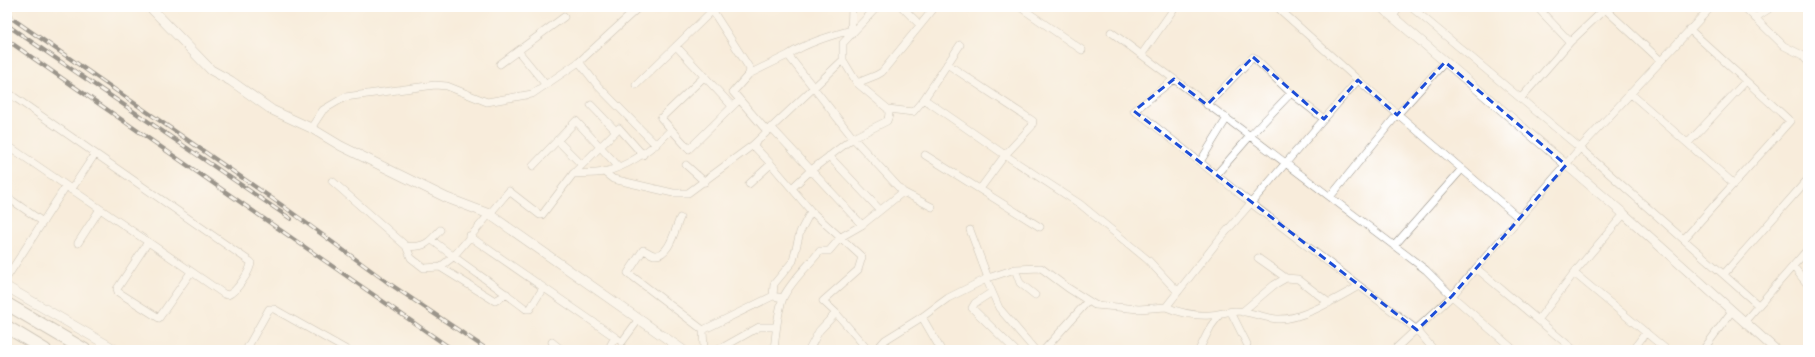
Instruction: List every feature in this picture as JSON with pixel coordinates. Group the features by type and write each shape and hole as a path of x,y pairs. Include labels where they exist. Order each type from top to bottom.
{"main road":[{"path":"7,304 85,350"},
{"path":"7,327 45,350"}],"street":[{"path":"150,7 211,70 231,81 272,110 311,128 341,146 447,198 489,214 683,350"},
{"path":"311,128 323,110 345,97 435,85 447,86 487,102 532,94 579,62 638,7"},
{"path":"851,32 852,7"},
{"path":"877,7 851,32 843,43 843,60 857,83 888,109 913,112 924,99 960,45"},
{"path":"902,7 920,25"},
{"path":"857,83 882,72 935,7"},
{"path":"1020,7 1082,50"},
{"path":"1142,54 1175,7"},
{"path":"1277,7 1397,115 1519,218"},
{"path":"1381,7 1624,214 1745,321 1773,349"},
{"path":"1392,17 1400,7"},
{"path":"1411,7 1580,148 1758,305"},
{"path":"1537,7 1570,42"},
{"path":"1394,350 1452,296 1580,148 1660,60 1711,7"},
{"path":"1744,7 1784,46 1805,53 1808,62"},
{"path":"1754,18 1772,7"},
{"path":"1521,98 1570,42 1605,8 1660,60"},
{"path":"636,85 714,9 750,69 749,74"},
{"path":"500,64 564,17"},
{"path":"1684,239 1790,121 1689,29"},
{"path":"851,32 814,43 794,51 749,74 733,92 739,100 862,225"},
{"path":"1111,32 1227,118 1426,270 1452,296 1514,350"},
{"path":"676,46 732,106"},
{"path":"518,51 546,85"},
{"path":"788,55 813,89 866,153 903,192 932,207"},
{"path":"1207,104 1254,57 1291,93 1324,119"},
{"path":"604,172 613,179 673,193 688,193 705,182 753,145 843,60"},
{"path":"579,62 598,86 656,145"},
{"path":"1330,197 1397,115 1445,62"},
{"path":"947,64 1033,121 1032,126 1005,154 980,189"},
{"path":"705,76 660,118 689,149 739,100"},
{"path":"1174,79 1134,111 1145,118 1252,204 1416,330 1434,350"},
{"path":"1166,307 1218,242 1358,80"},
{"path":"1688,143 1746,81"},
{"path":"7,92 251,262 250,268 234,292 228,295 191,272 7,145"},
{"path":"1216,175 1250,136 1291,93"},
{"path":"1630,93 1733,183"},
{"path":"924,99 1080,204 1148,260 1178,292"},
{"path":"591,105 616,132"},
{"path":"792,188 810,171 853,138 887,121 890,113 888,109"},
{"path":"1200,162 1227,118"},
{"path":"533,166 576,121 601,146 618,166"},
{"path":"332,181 406,246 411,258 424,268 440,267 453,257 469,236 509,191 542,215 573,174 620,128 643,155"},
{"path":"573,174 604,172 643,155 671,130"},
{"path":"557,140 582,165"},
{"path":"753,145 811,211 862,257 858,270 823,301 836,313 868,350"},
{"path":"7,277 42,222 95,154"},
{"path":"925,155 1040,227"},
{"path":"830,156 880,210"},
{"path":"749,184 771,164"},
{"path":"686,165 705,182"},
{"path":"1394,246 1461,170"},
{"path":"1724,274 1808,179"},
{"path":"774,350 776,327 784,298 795,280 820,252 829,251 841,237 862,225 903,192"},
{"path":"7,197 42,222"},
{"path":"78,243 100,210"},
{"path":"773,296 774,284 793,261 800,232 811,211"},
{"path":"1538,320 1574,273 1624,214"},
{"path":"680,218 669,246 658,255 653,255 643,250 628,273 703,330 704,350"},
{"path":"406,246 419,247 432,240 440,230"},
{"path":"970,230 999,308 1036,350"},
{"path":"469,236 622,342 638,318"},
{"path":"432,240 453,257 528,310 543,288"},
{"path":"148,242 117,289 118,292 158,318 191,272"},
{"path":"1745,321 1808,249"},
{"path":"1258,258 1286,278 1298,279 1329,303"},
{"path":"1793,266 1808,285"},
{"path":"440,267 495,301 507,294"},
{"path":"876,350 885,340 922,317 948,298 987,278 1015,269 1041,268 1095,305 1139,309 1166,307 1182,314 1209,315 1247,311 1276,319 1287,318 1329,303 1359,286"},
{"path":"1476,268 1574,350"},
{"path":"1015,269 1020,284 1035,295"},
{"path":"1574,273 1667,350"},
{"path":"1242,312 1274,285 1286,278"},
{"path":"7,287 116,350"},
{"path":"992,292 975,303 972,308 1015,350"},
{"path":"703,330 773,296 784,298"},
{"path":"1044,350 1088,301"},
{"path":"246,350 269,309 274,309 347,350"},
{"path":"1703,350 1732,311"},
{"path":"1231,312 1247,344"},
{"path":"810,350 819,331 836,313"},
{"path":"1199,350 1211,326 1220,314"},
{"path":"922,317 940,348"},
{"path":"718,350 759,327 776,327"},
{"path":"1633,350 1646,332"},
{"path":"608,350 615,337"},
{"path":"552,342 562,350"}],"highlighted area":[{"path":"1253,57 1324,119 1358,80 1397,115 1445,62 1566,165 1452,296 1417,330 1134,111 1174,79 1207,105"}],"railway":[{"path":"7,15 283,206 387,282 488,350"},
{"path":"7,25 291,219"},
{"path":"7,40 453,350"}]}
